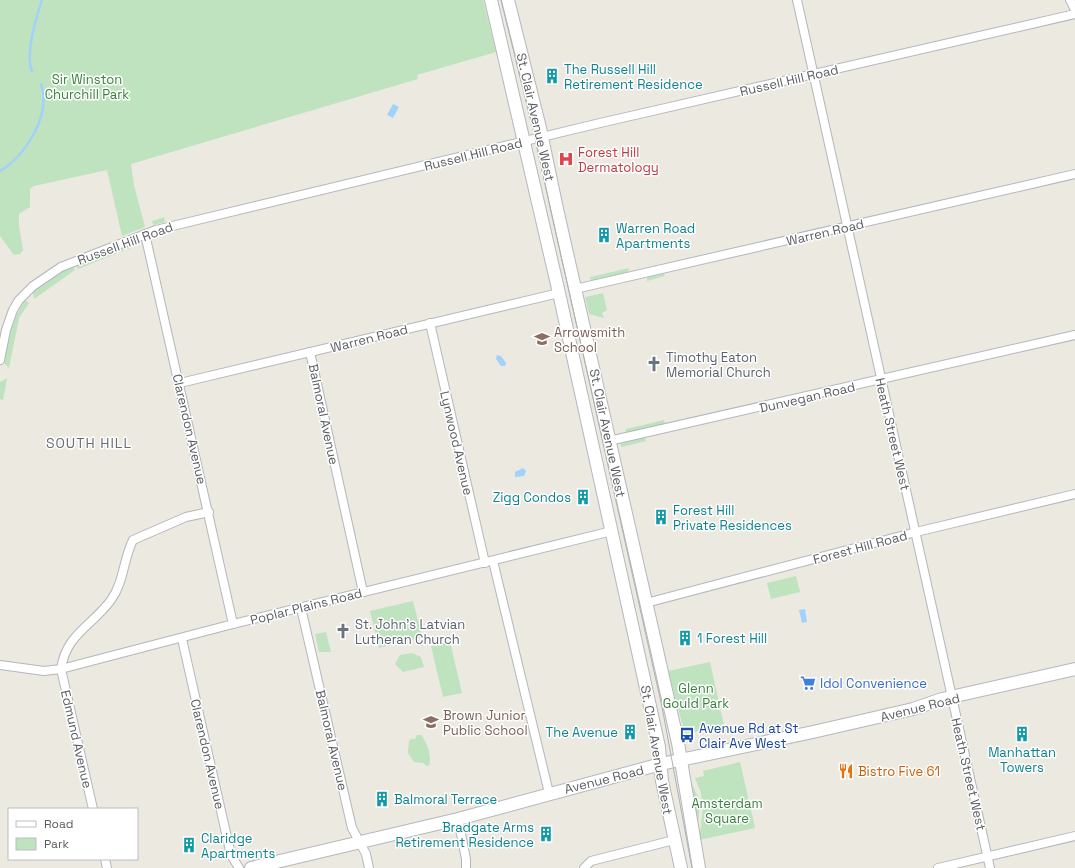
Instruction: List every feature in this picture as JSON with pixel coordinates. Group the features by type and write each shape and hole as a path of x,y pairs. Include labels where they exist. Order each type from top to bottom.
{"main road":[{"name":"St. Clair Avenue West","path":"491,0 559,293 579,389 612,531 659,747 662,780 681,868"},
{"name":"St. Clair Avenue West","path":"508,0 542,137 681,760 699,868"},
{"path":"579,389 598,385"},
{"name":"Avenue Road","path":"251,868 458,819 661,764 813,732 1075,669"}],"street":[{"name":"Heath Street West","path":"797,0 848,226 880,381 916,532 990,868"},
{"path":"1070,0 1075,10"},
{"name":"Russell Hill Road","path":"0,360 6,330 13,310 19,300 33,286 61,267 145,234 542,137 1075,14"},
{"name":"Warren Road","path":"575,289 1075,174"},
{"name":"Clarendon Avenue","path":"145,234 180,383 233,624"},
{"name":"Warren Road","path":"180,383 559,293"},
{"name":"Lynwood Avenue","path":"430,323 485,562"},
{"name":"Dunvegan Road","path":"609,441 880,381 1075,335"},
{"name":"Balmoral Avenue","path":"310,352 363,592"},
{"name":"Forest Hill Road","path":"646,603 916,532 1075,494"},
{"path":"61,669 63,659 73,638 101,612 118,588 127,557 134,540 186,517 209,512"},
{"name":"Poplar Plains Road","path":"0,665 44,671 61,669 182,639 233,624 612,531"},
{"path":"493,561 549,794"},
{"name":"Balmoral Avenue","path":"301,608 352,828 360,842 369,868"},
{"name":"Clarendon Avenue","path":"182,639 231,855 239,868"},
{"name":"Edmund Avenue","path":"61,669 93,808"},
{"path":"458,819 466,858 466,868"},
{"path":"938,868 1075,836"},
{"path":"584,868 590,861 674,840"}],"green space":[{"name":"Sir Winston Churchill Park","path":"0,0 483,0 496,52 417,75 418,79 131,164 134,185 145,227 122,236 107,170 34,186 30,189 30,207 19,214 19,226 23,250 20,254 14,255 0,236"},
{"path":"164,217 165,222 153,225 152,221"},
{"path":"137,241 141,242 140,244 78,269 76,265"},
{"path":"73,266 75,270 34,299 33,292 56,274"},
{"path":"629,268 628,272 591,281 590,277"},
{"path":"663,273 665,276 647,281 647,277"},
{"path":"603,293 607,310 602,313 604,318 589,314 585,297"},
{"path":"25,300 29,303 19,318 9,368 4,363 9,338 17,315"},
{"path":"7,378 3,400 0,399 0,382"},
{"path":"664,420 665,424 625,433 626,429"},
{"path":"645,437 646,441 622,447 620,444"},
{"path":"796,576 800,592 771,599 767,583"},
{"path":"413,601 422,637 379,648 370,611"},
{"path":"326,632 331,652 319,652 315,634"},
{"path":"450,642 462,693 443,697 431,646"},
{"path":"412,653 421,657 424,667 403,672 395,664 400,655"},
{"name":"Glenn Gould Park","path":"710,662 724,726 685,734 668,671"},
{"path":"417,735 421,735 428,749 430,761 429,765 427,766 423,763 414,762 408,753 409,741 411,739 415,739"},
{"name":"Amsterdam Square","path":"740,762 755,828 699,840 703,808 701,793 695,778 704,776 703,771"},
{"path":"692,784 700,802 698,826 689,785"}],"water":[{"path":"393,104 399,107 393,118 387,115"},
{"path":"497,355 501,356 506,363 505,366 501,366 496,359"},
{"path":"523,468 526,471 524,476 515,477 515,472"},
{"path":"805,609 807,622 802,623 799,610"}],"waterway":[{"path":"32,71 30,64 31,46 34,26 42,0"},
{"path":"0,171 18,156 34,134 43,108 41,84"}],"tram line":[{"path":"501,0 533,130 662,707 692,868"}],"place":[{"name":"The Russell Hill Retirement Residence","path":"552,76"},
{"name":"Forest Hill Dermatology","path":"566,159"},
{"name":"Warren Road Apartments","path":"604,235"},
{"name":"Arrowsmith School","path":"542,339"},
{"name":"Timothy Eaton Memorial Church","path":"654,364"},
{"name":"Zigg Condos","path":"583,497"},
{"name":"Forest Hill Private Residences","path":"661,517"},
{"name":"St. John's Latvian Lutheran Church","path":"343,631"},
{"name":"1 Forest Hill","path":"685,638"},
{"name":"Idol Convenience","path":"808,683"},
{"name":"Brown Junior Public School","path":"431,722"},
{"name":"The Avenue","path":"630,732"},
{"name":"Manhattan Towers","path":"1022,734"},
{"name":"Avenue Rd at St Clair Ave West","path":"687,735"},
{"name":"Bistro Five 61","path":"846,771"},
{"name":"Balmoral Terrace","path":"382,799"},
{"name":"Bradgate Arms Retirement Residence","path":"546,834"},
{"name":"Claridge Apartments","path":"189,845"}],"district":[{"name":"SOUTH HILL","path":"89,443"}]}
